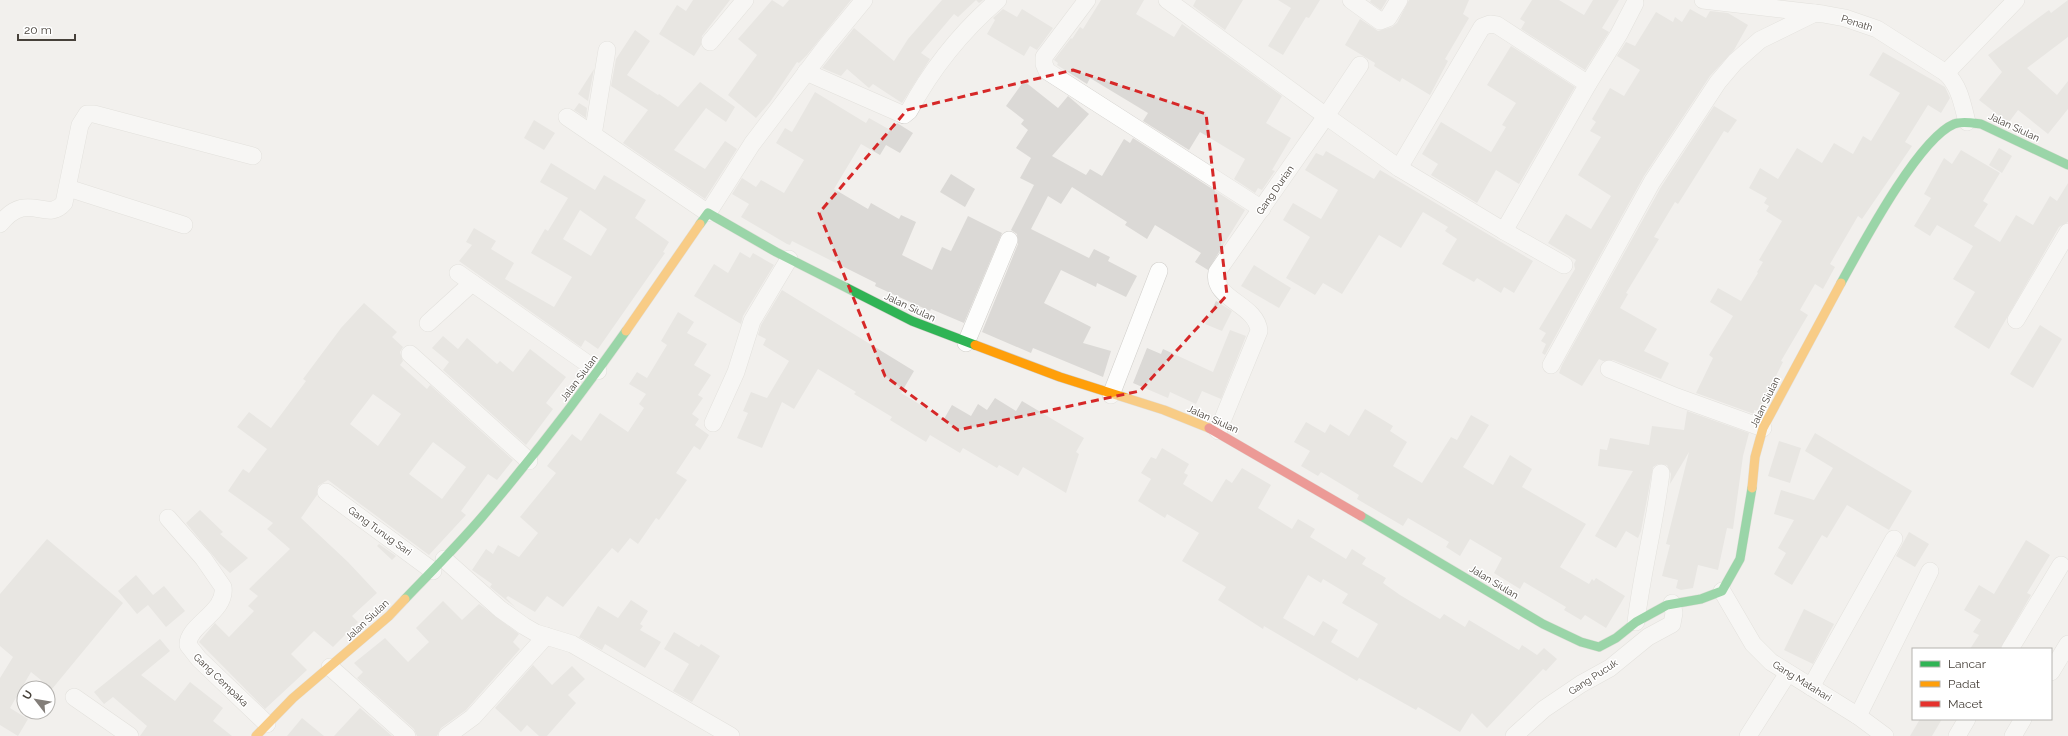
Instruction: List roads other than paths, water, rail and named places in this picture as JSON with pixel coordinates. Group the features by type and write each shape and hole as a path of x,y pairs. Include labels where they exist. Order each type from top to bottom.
{"street":[{"path":"710,42 745,0"},
{"path":"567,117 708,213 752,144 806,72 864,0"},
{"path":"806,72 904,115 909,111 940,60 956,39 998,0"},
{"path":"1087,0 1044,57 1044,64 1047,71 1262,209"},
{"path":"1167,0 1399,168 1564,265"},
{"path":"1351,0 1380,21 1388,18 1399,0"},
{"name":"Penath","path":"1703,0 1821,9 1877,29 1946,73 1954,81 1960,91 1968,122"},
{"path":"1946,73 2016,0"},
{"path":"1504,231 1588,84 1619,34 1635,3"},
{"path":"1551,365 1652,182 1718,82 1735,62 1760,40 1821,9"},
{"path":"1399,168 1482,27 1486,25 1497,25 1588,84"},
{"path":"593,135 607,50"},
{"name":"Gang Durian","path":"1218,431 1259,331 1259,322 1254,316 1218,287 1215,280 1217,272 1262,209 1360,65"},
{"path":"0,224 10,213 24,206 52,211 59,209 64,203 80,125 87,114 94,114 254,156"},
{"name":"Jalan Siulan","path":"261,730 293,698 389,616 438,565 529,461 598,371 708,213 789,259 912,321 966,343 1111,395 1164,410 1218,431 1544,624 1581,642 1599,646 1616,638 1636,622 1673,612 1722,591 1740,559 1751,497 1756,457 1763,428 1842,280 1878,218 1895,191 1930,143 1954,124 1968,122 1986,126 2068,164"},
{"path":"68,188 184,225"},
{"path":"2016,320 2068,232"},
{"path":"966,343 1009,240"},
{"path":"713,423 736,372 752,320 789,259"},
{"path":"1111,395 1159,271"},
{"path":"458,273 598,371"},
{"path":"428,323 472,283"},
{"path":"410,354 529,461"},
{"path":"1609,368 1677,397 1763,428"},
{"path":"1636,622 1642,578 1655,522 1662,473"},
{"name":"Gang Tunug Sari","path":"326,492 438,565 524,626 546,636 572,644 731,736"},
{"name":"Gang Cempaka","path":"168,518 203,558 223,587 224,593 217,607 190,636 188,645 261,730"},
{"path":"1811,687 1894,539"},
{"path":"2011,648 2061,565"},
{"path":"1858,716 1930,571"},
{"name":"Gang Matahari","path":"1722,591 1753,644 1771,662 1858,716 1885,736"},
{"name":"Gang Pucuk","path":"1514,736 1544,709 1580,684 1610,668 1648,637 1672,624 1673,612"},
{"path":"447,736 473,717 546,636"},
{"path":"2052,670 2068,644"},
{"path":"330,667 407,736"},
{"path":"1748,736 1788,673"},
{"path":"74,697 130,736"},
{"path":"1957,736 1966,720"},
{"path":"2013,736 2022,720"}]}
